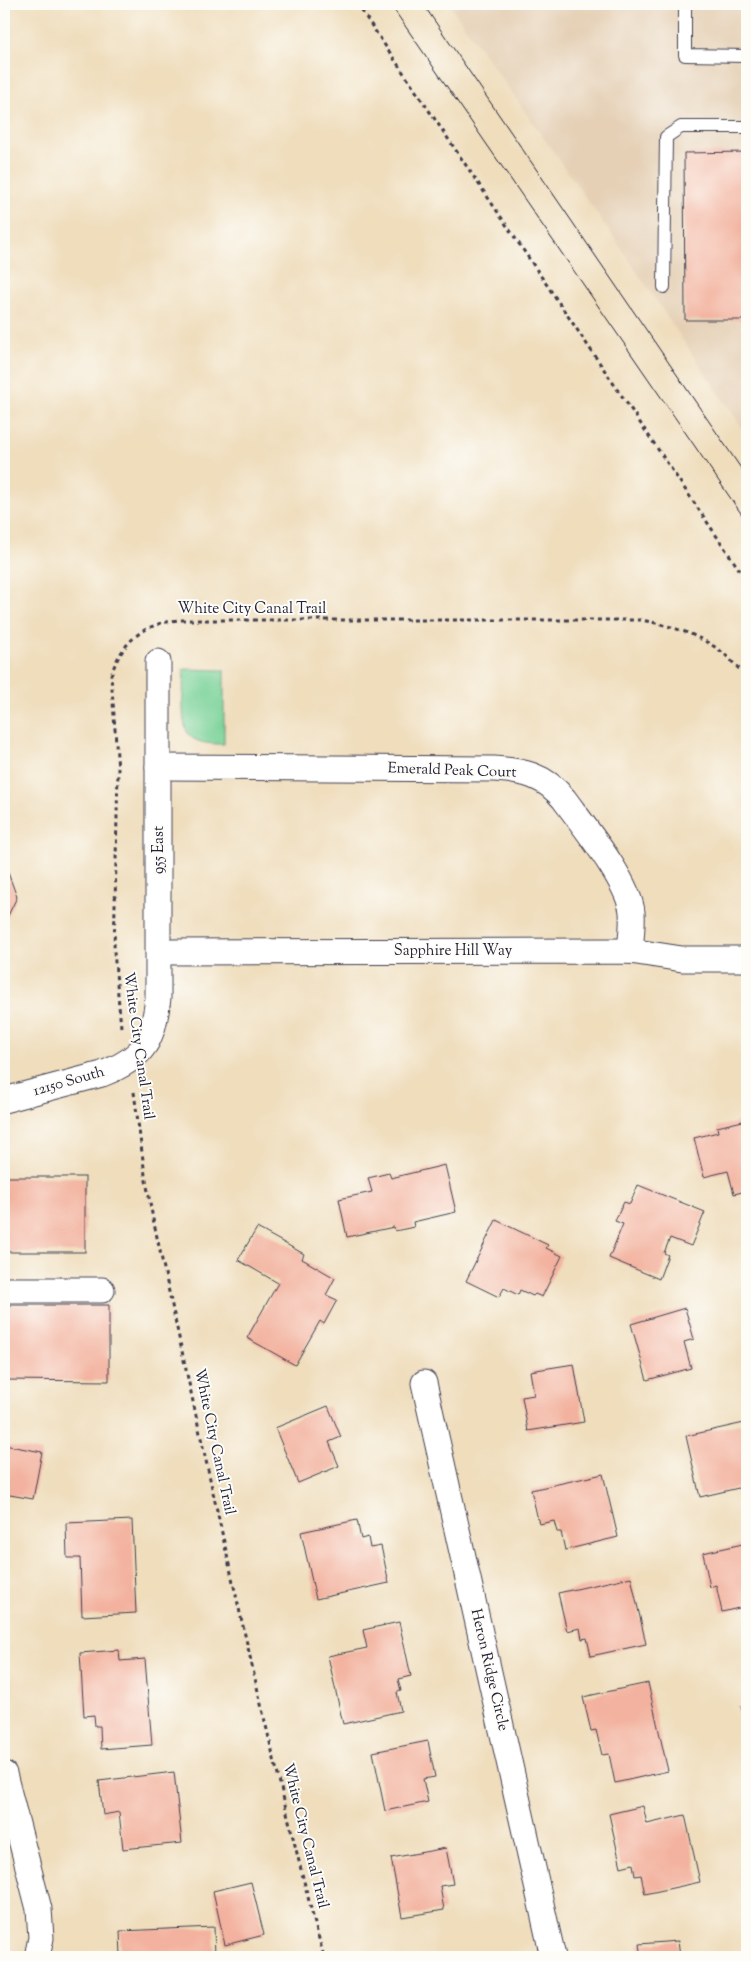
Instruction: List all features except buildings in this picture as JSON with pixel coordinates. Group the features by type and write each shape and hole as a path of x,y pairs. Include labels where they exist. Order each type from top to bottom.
{"street":[{"name":"955 East","path":"150,1037 156,1018 159,952 158,662"},
{"name":"Emerald Peak Court","path":"158,768 494,769 519,772 542,778 555,788 564,799 618,877 627,894 632,912 630,951"},
{"name":"Sapphire Hill Way","path":"159,952 630,951 682,959 747,959"},
{"name":"12150 South","path":"4,1100 116,1069 142,1050 150,1037"},
{"path":"4,1290 102,1290"},
{"name":"Heron Ridge Circle","path":"424,1383 553,1957"},
{"path":"4,1774 39,1909 41,1938 37,1957"}],"lane":[{"path":"685,4 684,56 747,56"},
{"path":"664,287 666,137 681,127 747,127"}],"path":[{"path":"357,4 747,581"},
{"name":"White City Canal Trail","path":"324,1957 303,1879 210,1482 152,1210 119,1016 114,951 118,770 112,675 121,652 140,632 165,621 641,620 682,630 701,639 718,650 747,676"}],"shaded area":[{"path":"449,4 747,4 747,435 612,235"}],"green space":[{"path":"184,669 224,670 224,744 197,741 187,731 183,714"}],"tram line":[{"path":"390,4 747,522"},
{"path":"423,4 747,477"}]}
